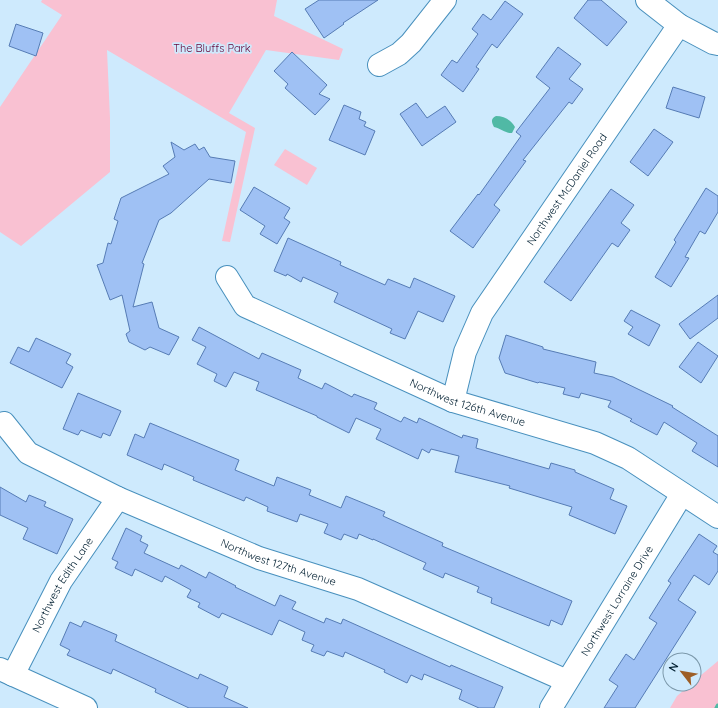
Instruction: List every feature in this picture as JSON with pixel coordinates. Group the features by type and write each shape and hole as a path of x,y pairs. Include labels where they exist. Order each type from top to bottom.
{"street":[{"path":"379,64 399,54 411,43 445,0"},
{"path":"647,0 679,25 713,43 718,44"},
{"name":"Northwest McDaniel Road","path":"453,401 465,352 482,313 679,25"},
{"name":"Northwest 126th Avenue","path":"227,277 245,306 453,401 595,443 628,458 718,517"},
{"name":"Northwest 127th Avenue","path":"4,423 28,453 118,498 260,558 358,589 568,681"},
{"name":"Northwest Lorraine Drive","path":"552,708 682,494"},
{"name":"Northwest Edith Lane","path":"6,672 61,581 118,498"},
{"path":"6,672 86,708"}],"green space":[{"name":"The Bluffs Park","path":"42,0 277,0 274,16 343,49 339,60 266,50 229,113 255,128 230,242 222,241 246,132 107,50 110,118 110,172 21,246 0,232 0,107 62,15 41,2"},
{"path":"285,149 317,168 307,185 274,165"},
{"path":"718,661 718,708 670,708 677,696 682,692 702,692 702,674"}],"shaded area":[{"path":"496,116 511,122 515,127 512,133 508,133 494,127 492,120"}],"building":[{"path":"319,0 378,0 343,23 344,24 324,38 305,9"},
{"path":"588,0 601,0 627,22 607,46 574,18"},
{"path":"505,1 523,14 497,48 492,44 476,67 479,69 463,92 441,75 452,60 457,63 478,34 472,29 483,14 491,20"},
{"path":"16,24 43,33 36,56 9,46"},
{"path":"558,47 581,64 569,79 583,89 572,104 569,102 523,160 526,161 494,205 500,210 473,248 450,231 478,194 479,195 521,136 516,132 550,88 536,77"},
{"path":"292,52 327,85 319,94 330,99 315,115 285,88 288,84 274,71"},
{"path":"673,87 705,97 699,118 666,108"},
{"path":"416,103 427,118 445,106 456,122 422,146 400,114"},
{"path":"344,105 361,112 359,119 366,122 364,126 375,131 365,155 329,140"},
{"path":"654,129 673,142 648,176 630,162"},
{"path":"171,142 184,150 195,144 199,150 204,147 210,157 235,161 231,183 209,179 171,213 159,220 142,263 144,264 133,307 152,302 159,328 179,337 169,355 150,347 145,350 129,342 126,334 130,331 122,295 110,300 97,265 103,263 108,243 111,244 118,221 114,219 121,198 169,174 163,166 175,157"},
{"path":"254,187 290,208 284,218 290,222 277,244 260,234 265,226 240,210"},
{"path":"706,188 718,196 718,212 705,234 700,231 685,257 689,258 671,287 655,277 676,242 674,240"},
{"path":"611,189 634,205 621,223 630,230 618,247 612,243 571,301 544,282"},
{"path":"288,238 341,262 340,265 385,285 388,279 410,288 414,278 455,296 443,322 418,311 405,339 390,333 392,329 334,302 338,293 303,277 301,282 287,274 286,276 274,271"},
{"path":"718,295 718,318 690,339 679,324"},
{"path":"631,310 660,325 649,346 628,334 633,327 624,321"},
{"path":"199,327 259,359 262,353 301,370 298,378 322,389 325,383 352,397 354,394 377,403 374,409 401,422 404,417 417,423 419,418 462,438 463,435 478,439 476,448 549,469 551,463 575,470 575,472 614,489 610,499 627,506 615,534 569,515 572,507 509,488 510,486 455,472 459,456 431,449 429,453 422,449 418,459 376,439 381,429 356,418 349,433 317,416 256,390 259,382 234,372 226,387 214,381 217,374 197,364 206,347 192,340"},
{"path":"506,335 543,347 543,349 596,362 594,373 613,377 673,406 672,407 718,436 718,467 692,451 697,443 664,422 657,435 630,421 632,419 608,407 611,401 581,393 579,398 563,394 565,388 538,383 505,373 499,358"},
{"path":"36,338 71,354 66,363 73,367 62,388 10,363 18,347 29,352"},
{"path":"698,342 718,356 701,383 679,367"},
{"path":"78,393 121,411 110,436 103,433 101,438 81,430 78,435 63,429"},
{"path":"150,423 239,460 235,470 274,486 277,477 311,490 309,495 341,508 346,496 385,512 383,516 443,543 442,546 572,601 562,625 551,620 549,626 491,603 492,598 477,592 479,587 445,573 443,578 423,569 426,563 373,539 359,534 357,539 344,534 341,540 324,533 328,524 300,514 297,522 267,511 268,507 246,497 244,501 193,480 194,477 164,464 162,470 127,455 135,434 144,438"},
{"path":"0,487 26,502 29,495 46,502 44,506 73,519 57,554 23,539 28,528 0,515"},
{"path":"126,528 142,536 140,541 148,545 144,553 179,569 181,565 206,578 209,572 236,586 235,587 275,606 280,595 296,602 292,609 324,623 326,618 341,624 343,619 450,667 451,665 503,687 494,708 479,708 459,699 462,690 424,674 422,680 411,675 407,683 384,672 385,670 345,652 343,657 327,651 324,656 311,651 314,645 302,640 305,632 279,620 272,635 222,613 219,618 198,607 200,603 187,597 191,590 165,576 162,582 135,569 132,576 115,568 118,562 112,559"},
{"path":"699,534 717,546 713,552 718,555 718,571 709,585 694,575 678,600 696,612 671,652 662,652 662,666 635,708 604,708 618,686 609,680 626,654 634,660 657,623 649,618 671,583 668,581"},
{"path":"84,621 117,635 115,641 198,679 200,674 228,687 224,697 248,708 189,708 155,692 156,689 113,669 111,674 67,655 70,650 60,645 70,622 81,627"}]}
